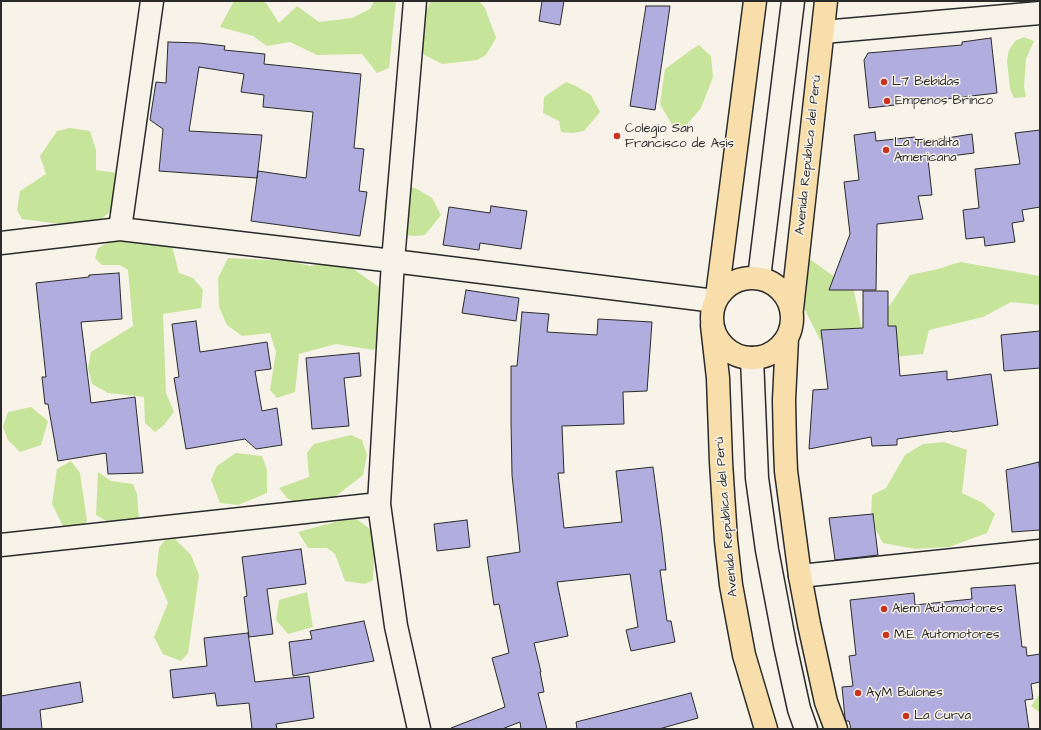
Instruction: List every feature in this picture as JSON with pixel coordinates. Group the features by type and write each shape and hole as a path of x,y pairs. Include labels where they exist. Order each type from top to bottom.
{"highway":[{"path":"716,299 725,287 735,281 747,278 759,278 770,282 780,289 787,298 792,309 793,319 787,338 780,348 769,355 757,358 745,358 733,354 723,347 715,337 712,325 712,313 716,299 755,1"},
{"name":"Avenida República del Perú","path":"792,309 826,1"},
{"name":"Avenida República del Perú","path":"712,325 718,378 721,462 726,540 731,585 744,655 766,729"},
{"path":"787,338 784,400 786,471 808,624 826,702 836,729"}],"street":[{"path":"120,229 152,1"},
{"path":"415,1 393,261 379,504 396,626 419,729"},
{"path":"759,278 793,1"},
{"path":"823,32 1040,13"},
{"path":"1,243 120,229 716,299"},
{"path":"752,358 757,478 767,550 785,645 799,709 806,729"},
{"path":"1,545 379,504"},
{"path":"800,576 1040,551"}],"green space":[{"path":"234,1 261,1 266,3 279,23 297,6 319,22 352,18 370,9 374,1 396,1 389,68 377,73 362,54 317,55 290,42 267,46 253,36 220,27"},
{"path":"431,1 479,1 485,8 496,38 486,55 477,60 442,64 417,51 416,32"},
{"path":"1024,37 1034,41 1026,59 1024,87 1026,97 1014,98 1010,89 1007,60 1009,50 1015,41"},
{"path":"699,45 711,56 713,77 701,108 684,128 675,130 660,104 665,69"},
{"path":"566,82 591,95 600,112 584,131 573,133 561,132 559,121 543,113 544,97"},
{"path":"70,128 90,131 96,150 96,170 117,173 114,209 90,228 22,219 17,210 20,191 46,174 40,156 57,131"},
{"path":"407,186 417,189 432,198 441,215 425,235 403,235 400,225 384,217 385,200"},
{"path":"117,238 172,246 179,273 193,278 203,290 201,308 163,314 166,393 174,412 164,425 155,432 145,423 144,397 108,393 92,384 88,368 91,352 133,326 128,270 120,265 102,265 95,258 98,248"},
{"path":"807,257 854,291 862,330 882,317 910,275 938,269 960,262 1040,276 1040,305 1011,302 983,317 929,330 923,354 893,357 837,346 820,340 803,306"},
{"path":"228,258 290,261 310,266 342,261 383,290 387,338 373,350 336,344 299,354 295,392 277,398 270,390 276,352 270,333 242,336 227,325 219,307 218,278"},
{"path":"31,407 48,421 41,445 20,452 8,440 3,427 8,412"},
{"path":"351,435 362,440 367,455 363,475 318,510 288,499 279,488 309,477 307,453 314,444"},
{"path":"944,442 967,450 962,493 983,503 995,514 987,533 949,547 915,549 883,543 871,521 872,495 886,488 905,455 923,444"},
{"path":"236,453 262,456 267,470 267,493 238,505 220,503 211,480 217,466"},
{"path":"71,461 80,473 87,521 79,532 65,530 52,504 57,469"},
{"path":"98,472 111,481 133,484 137,494 139,519 120,529 96,515"},
{"path":"354,517 371,530 375,539 373,580 365,584 345,581 335,554 327,548 308,548 298,532"},
{"path":"175,539 191,555 199,575 188,653 181,661 163,654 154,637 168,603 156,575 159,548 165,540"},
{"path":"307,592 313,627 288,634 276,620 279,600"},
{"path":"1039,695 1040,719 1039,712 1031,706"}],"building":[{"path":"542,1 564,1 560,25 539,21"},
{"path":"646,6 670,6 655,110 630,106"},
{"path":"991,38 997,93 869,108 864,60 868,53 962,45 962,42"},
{"path":"168,42 225,46 224,50 265,54 264,64 361,74 354,148 364,149 359,191 367,192 360,236 251,221 257,178 159,171 163,129 150,120 156,82 166,83","holes":["199,67 244,74 241,92 264,95 263,107 313,112 306,178 258,171 257,178 262,135 189,131"]},
{"path":"1040,130 1040,207 1022,210 1024,221 1012,223 1015,242 985,246 984,237 966,239 963,210 979,208 975,169 1020,164 1015,133"},
{"path":"875,132 876,141 915,137 915,143 972,134 974,153 928,159 932,195 918,196 923,219 877,224 876,290 829,290 850,234 844,182 859,180 854,135"},
{"path":"491,206 527,211 521,249 480,243 479,250 443,245 449,207 490,213"},
{"path":"119,273 122,319 81,322 91,403 135,397 143,473 108,474 106,453 58,461 48,404 45,404 42,377 46,377 36,283 89,277 89,275"},
{"path":"466,290 519,298 516,321 462,313"},
{"path":"863,291 888,291 888,326 896,326 900,376 947,371 947,380 991,374 998,425 897,439 897,445 872,446 871,437 809,449 813,390 828,389 821,330 863,328"},
{"path":"522,312 549,314 547,332 597,335 598,319 652,322 647,391 623,392 624,424 562,426 564,473 558,473 564,528 622,522 616,471 653,467 666,570 660,570 667,621 671,621 675,642 631,651 626,630 638,627 630,574 557,582 568,636 534,643 544,692 538,693 547,729 521,729 520,722 502,729 451,729 505,707 492,658 509,653 499,604 494,605 487,557 520,552 512,475 511,366 517,366"},
{"path":"196,321 200,352 267,342 271,369 255,371 262,411 277,408 282,445 256,449 245,439 186,449 174,378 179,377 172,324"},
{"path":"1040,331 1040,368 1004,371 1001,335"},
{"path":"359,353 361,376 344,378 349,426 312,429 306,358"},
{"path":"1039,462 1040,530 1012,532 1006,470"},
{"path":"873,514 878,555 835,560 829,518"},
{"path":"467,520 470,547 437,551 434,524"},
{"path":"301,549 306,584 267,589 273,634 249,637 244,597 247,596 242,557"},
{"path":"1015,585 1022,647 1026,647 1027,656 1040,654 1040,682 1031,684 1033,699 1025,700 1029,729 851,729 849,721 846,721 845,718 842,687 853,686 849,656 856,655 850,600 914,593 915,605 972,599 971,588"},
{"path":"364,621 374,661 293,676 289,642 312,639 310,631"},
{"path":"248,633 255,682 309,676 314,718 276,724 277,729 252,729 249,703 217,706 215,693 173,698 170,670 207,666 204,638"},
{"path":"80,682 83,702 40,710 42,729 1,729 1,696"},
{"path":"691,693 698,718 659,729 577,729 576,722"}],"place":[{"name":"L7 Bebidas","path":"884,82"},
{"name":"Empenos Brinco","path":"887,101"},
{"name":"Colegio San Francisco de Asis","path":"617,136"},
{"name":"La Tiendita Americana","path":"886,150"},
{"name":"Alem Automotores","path":"884,609"},
{"name":"M.E. Automotores","path":"886,635"},
{"name":"AyM Bulones","path":"858,693"},
{"name":"La Curva","path":"906,716"}]}
